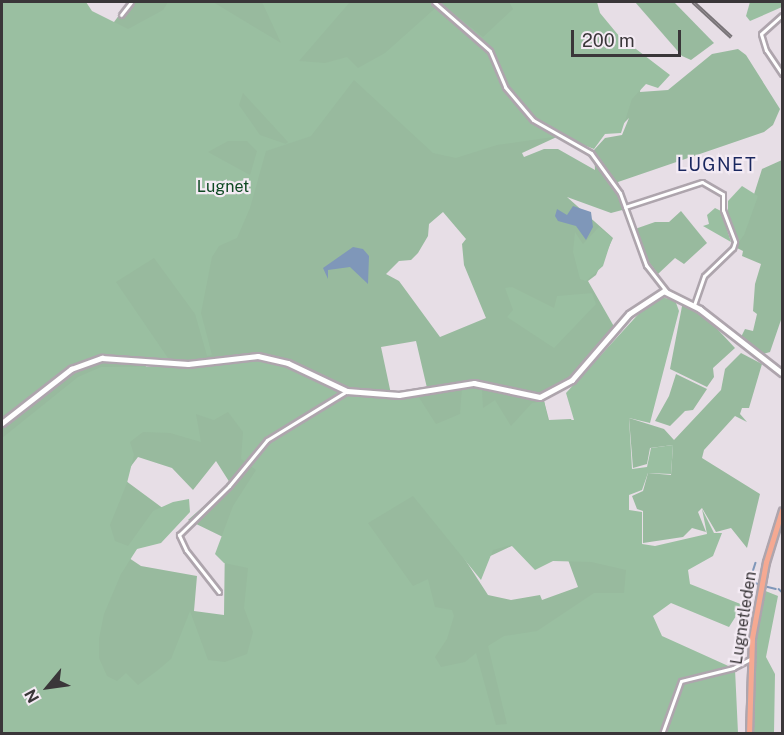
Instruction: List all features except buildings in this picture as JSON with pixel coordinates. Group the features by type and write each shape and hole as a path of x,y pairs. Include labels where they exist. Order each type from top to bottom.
{"highway":[{"name":"Lugnetleden","path":"749,734 750,659 757,601 783,510"}],"street":[{"path":"122,15 130,2"},
{"path":"434,2 490,51 503,83 533,120 591,153 616,186 646,266 666,291 694,305 783,373"},
{"path":"783,15 761,33 766,50 783,74"},
{"path":"625,207 702,182 723,194 723,210 735,242 733,248 704,276 694,305"},
{"path":"2,423 71,369 102,358 188,364 248,356 274,358 347,391 399,395 462,383 540,397 572,380 616,328 647,300 666,291"},
{"path":"219,592 186,550 179,535 230,486 267,440 347,391"},
{"path":"662,734 673,694 681,681 697,674 733,668 750,659"}],"green space":[{"name":"Lugnet","path":"2,2 111,26 129,2 593,2 599,18 642,78 640,92 668,90 712,54 738,49 746,55 780,109 773,125 764,132 618,182 626,209 611,213 567,197 613,238 596,275 588,281 616,330 579,374 559,391 543,397 549,420 571,419 590,451 626,555 635,653 714,733 2,733","holes":["629,118 622,135 605,138 594,150 595,170 558,149 544,149 524,157 522,153 561,135 619,128","443,212 466,239 462,244 464,265 486,318 440,337 399,281 386,274 399,261 411,260 428,236 429,224","416,341 427,388 391,394 381,347","146,363 169,364 167,396 145,396","138,457 172,468 193,490 216,461 230,483 188,520 225,538 224,615 194,611 197,576 141,566 129,558 168,512 122,478","514,545 567,557 578,587 542,600 540,595 511,600 488,595 464,558 484,559"]},
{"path":"2,2 86,2 92,11 128,29 163,10 168,2 213,2 281,43 262,2 350,2 299,61 325,63 347,57 358,68 385,53 441,3 483,37 513,9 509,2 597,2 600,13 619,36 670,75 658,88 646,84 632,99 621,133 605,134 594,149 560,136 497,145 456,158 433,153 354,80 311,136 266,151 250,208 237,238 219,246 212,257 201,313 212,355 207,356 195,314 154,258 116,282 170,361 98,356 79,362 44,391 2,416","holes":["243,93 288,142 286,144 260,135 239,105","228,141 247,141 257,151 250,175 208,152"]},
{"path":"635,2 674,2 714,43 691,60 682,56"},
{"path":"750,2 782,2 782,7 750,21 746,16"},
{"path":"782,160 782,317 770,352 763,354 741,337 745,329 753,331 757,314 753,311 755,284 761,264 742,256 743,251 737,248 762,169"},
{"path":"742,186 758,196 744,235 737,244 728,217 728,201"},
{"path":"715,208 721,211 731,242 703,226 709,224 707,215"},
{"path":"681,211 707,243 684,264 675,258 658,274 645,257 635,229 655,222 669,222"},
{"path":"599,227 612,238 603,266 586,281 580,279 573,252 575,232 583,244"},
{"path":"512,287 554,308 557,296 592,293 596,304 554,348 507,317 513,310 505,288"},
{"path":"655,296 675,300 679,311 650,423 629,418 632,469 647,467 651,448 673,445 671,474 648,473 642,490 629,495 629,510 642,512 642,544 655,546 707,534 702,509 714,533 722,533 713,556 688,570 690,584 743,605 729,627 671,603 653,616 662,636 735,669 738,733 2,734 2,438 78,377 101,367 198,366 271,360 343,394 418,396 436,424 460,414 462,387 482,390 483,408 495,400 511,426 532,403 544,401 548,420 574,420 566,393","holes":["228,412 243,432 241,459 256,470 233,506 215,554 224,563 248,568 244,608 253,632 247,654 225,662 208,660 190,611 171,659 138,685 126,673 117,681 107,676 99,658 99,639 104,614 121,574 137,549 161,543 190,512 189,499 173,502 153,511 128,546 115,541 110,525 127,483 134,455 130,442 143,432 170,433 201,442 196,414 214,420","413,496 481,580 493,550 511,545 535,570 553,561 591,562 626,570 624,593 594,593 537,631 504,636 488,646 507,724 496,725 476,653 465,662 441,667 435,657 447,639 454,616 452,610 435,607 428,579 413,586 368,523"]},
{"path":"683,301 707,318 735,348 713,368 714,377 707,387 670,369"},
{"path":"741,353 762,364 749,408 742,408 740,414 747,422 735,416 704,450 702,458 760,494 747,548 731,528 716,532 702,508 698,512 706,532 692,528 683,537 643,543 643,511 637,509 632,496 643,491 648,473 671,475 673,445 650,448 647,464 633,468 629,418 664,429 674,440 721,390 725,369"},
{"path":"676,374 707,389 693,410 685,411 670,426 655,421 669,396"},
{"path":"763,590 778,596 766,657 775,674 774,733 752,734 754,661"}],"water":[{"path":"573,206 591,212 593,227 586,240 576,226 558,221 555,216 557,209 567,215"},
{"path":"353,247 363,249 369,256 368,284 350,267 328,270 328,279 323,268"}],"waterway":[{"path":"756,563 751,578 758,584"},
{"path":"764,586 776,589"},
{"path":"779,589 782,592"}],"railway":[{"path":"693,2 731,37"}],"district":[{"name":"LUGNET","path":"717,165"}]}
